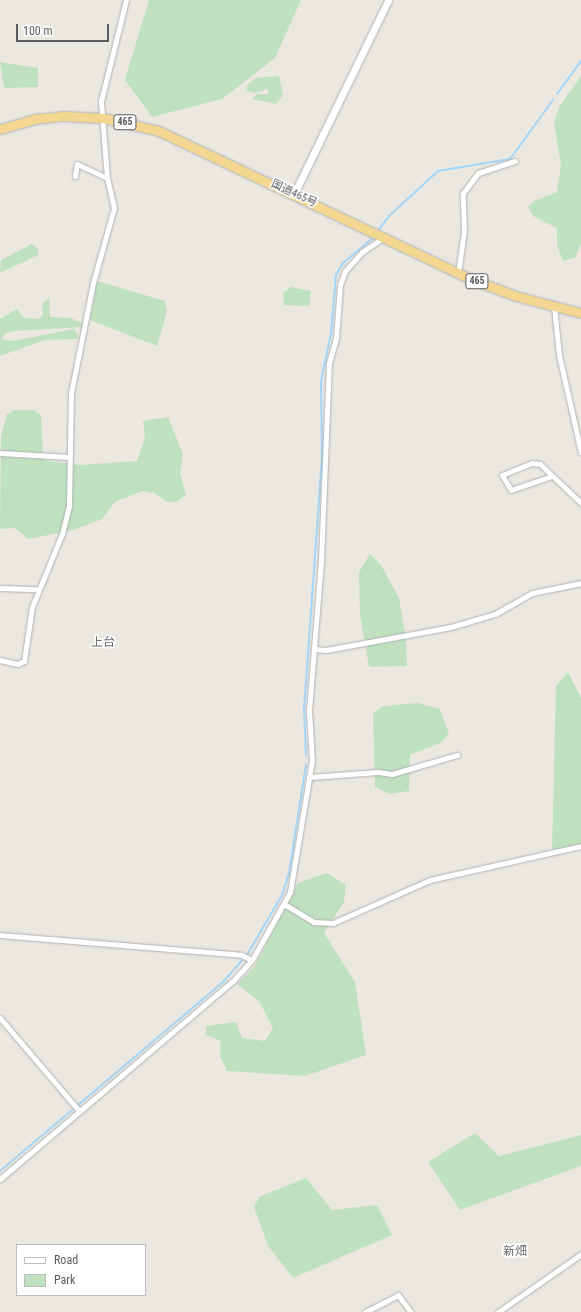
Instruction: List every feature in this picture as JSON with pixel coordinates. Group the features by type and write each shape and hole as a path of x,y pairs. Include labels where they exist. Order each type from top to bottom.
{"highway":[{"name":"国道465号","path":"0,129 34,119 103,118 159,131 458,273 516,296 581,312"}],"street":[{"path":"0,660 18,664 24,661 29,623 38,590 62,534 69,505 68,457 74,373 114,208 107,178 103,118 106,75 122,25 126,0"},
{"path":"294,194 388,0"},
{"path":"458,273 464,231 463,193 478,173 515,161"},
{"path":"75,176 77,164 107,178"},
{"path":"0,1179 233,981 250,959 284,904 296,869 310,777 314,649 329,363 336,338 340,285 345,271 379,235"},
{"path":"554,306 559,355 581,453"},
{"path":"0,453 68,457"},
{"path":"552,476 511,490 502,475 537,463 552,476 581,503"},
{"path":"314,649 326,650 451,627 495,614 532,593 581,583"},
{"path":"0,588 38,590"},
{"path":"310,777 378,772 392,774 457,755"},
{"path":"284,904 314,922 333,923 430,880 581,846"},
{"path":"0,935 243,956 250,959"},
{"path":"0,1018 80,1112"},
{"path":"498,1312 581,1254"},
{"path":"365,1312 398,1295 411,1312"}],"green space":[{"path":"149,0 301,0 275,58 222,99 152,117 125,80"},
{"path":"0,62 38,68 38,87 4,88"},
{"path":"279,76 283,95 276,104 252,99 257,94 268,94 268,88 257,93 246,91 247,85 256,78"},
{"path":"581,76 581,244 575,258 563,261 557,245 557,228 533,216 528,207 534,201 557,192 561,165 554,122 560,106"},
{"path":"32,244 38,249 38,255 0,273 1,260"},
{"path":"97,281 165,301 167,311 157,346 90,320"},
{"path":"291,287 311,291 309,306 284,305 283,293"},
{"path":"49,298 50,317 71,318 82,323 82,327 14,331 6,333 1,339 12,341 74,329 78,335 77,339 45,340 0,356 0,319 17,309 24,318 39,319 43,315 42,304"},
{"path":"15,410 34,410 41,415 43,454 47,461 81,465 137,461 145,438 143,421 168,417 183,454 180,473 186,495 176,502 168,502 154,493 142,491 115,502 102,519 74,530 28,539 15,528 0,529 1,436 7,414"},
{"path":"370,554 381,565 399,598 406,638 407,666 369,667 360,615 359,572"},
{"path":"568,672 581,698 581,845 552,850 556,686"},
{"path":"418,703 440,709 449,734 440,743 410,755 409,791 389,794 375,787 373,713 384,706"},
{"path":"327,873 346,885 344,902 324,933 355,982 366,1055 305,1076 227,1071 220,1056 221,1041 206,1035 206,1026 236,1022 242,1038 265,1041 273,1028 259,1001 237,984 255,966 298,883"},
{"path":"475,1133 499,1156 581,1135 581,1166 460,1210 428,1162"},
{"path":"306,1178 332,1210 377,1205 392,1235 293,1278 268,1246 254,1207 259,1197"}],"waterway":[{"path":"557,94 581,61"},
{"path":"377,232 389,216 438,171 510,159 553,100"},
{"path":"306,756 304,709 322,460 321,381 331,333 336,275 343,263 375,236"},
{"path":"78,1105 224,981 247,955 282,895 289,873 306,764"},
{"path":"0,1171 73,1109"}],"district":[{"name":"上台","path":"103,643"},
{"name":"新畑","path":"515,1252"}]}
